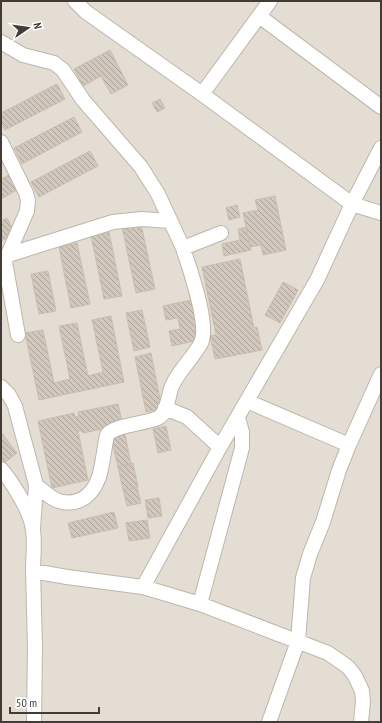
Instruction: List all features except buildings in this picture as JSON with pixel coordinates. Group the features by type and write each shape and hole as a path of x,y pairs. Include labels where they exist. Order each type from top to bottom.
{"street":[{"path":"75,1 86,12 202,94 352,204 381,213"},
{"path":"202,94 270,1"},
{"path":"259,16 381,108"},
{"path":"1,42 23,55 54,63 63,70 83,100 141,167 158,194 183,248 200,305 203,325 202,342 172,385 164,414 158,418 137,425 110,431 107,435 99,476 93,490 85,498 75,501 61,502 36,486"},
{"path":"1,142 26,193 28,201 26,211 5,259 18,335"},
{"path":"144,587 220,447 317,280 352,204 381,148"},
{"path":"5,259 112,222 142,219 170,221"},
{"path":"183,248 221,233"},
{"path":"269,722 298,641 303,578 310,554 323,522 348,445 381,374"},
{"path":"1,387 9,395 15,406 36,486 33,571 34,722"},
{"path":"247,401 348,445"},
{"path":"165,408 187,417 220,447"},
{"path":"200,604 242,448 242,432 238,418"},
{"path":"1,470 9,479 23,502 34,529"},
{"path":"33,571 144,587 200,604 328,653 348,667 356,676 363,696 362,722"}],"shaded area":[{"path":"1,1 381,1 381,722 1,722"}]}
